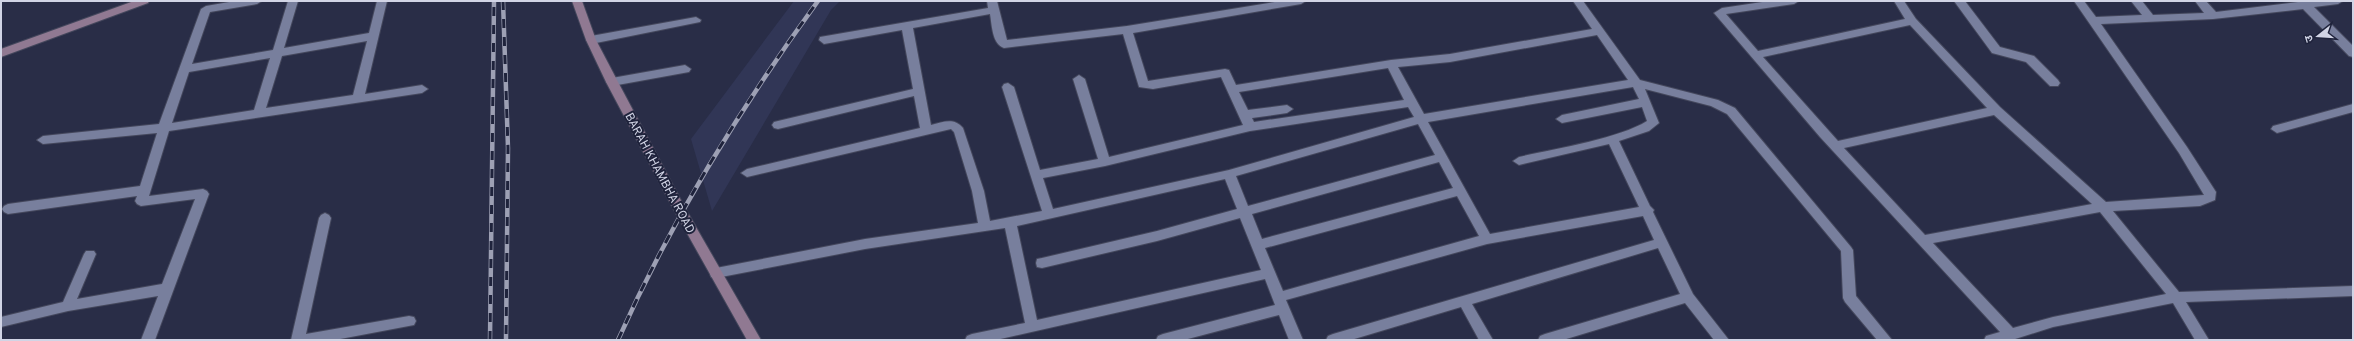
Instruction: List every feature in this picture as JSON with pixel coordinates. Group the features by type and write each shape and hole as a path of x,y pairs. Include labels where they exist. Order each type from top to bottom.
{"street":[{"path":"1,53 144,1"},
{"path":"148,340 203,194 142,201 144,190 184,69 208,5 257,1"},
{"path":"259,114 293,1"},
{"path":"358,98 382,1"},
{"name":"BARAH KHAMBHA ROAD","path":"577,1 591,40 612,82 754,340"},
{"path":"824,40 907,25 993,5 1001,41 1004,44 1127,30 1301,1"},
{"path":"1519,161 1612,139 1651,125 1654,120 1636,83 1578,1"},
{"path":"1794,1 1761,3 1722,11 1719,13 1836,146 2011,335"},
{"path":"1899,1 1912,21 1996,110 2103,207 2176,297 2202,340"},
{"path":"1959,1 1996,50 2030,59 2054,84"},
{"path":"1923,240 2103,207 2200,201 2211,197 2210,192 2183,150 2079,1"},
{"path":"2136,1 2150,19"},
{"path":"2200,1 2213,16"},
{"path":"2093,21 2213,16 2304,3 2338,1"},
{"path":"2304,3 2353,53"},
{"path":"591,40 696,20"},
{"path":"1756,55 1912,21"},
{"path":"907,25 926,130"},
{"path":"1127,30 1142,84 1153,85 1222,72 1227,75 1250,127"},
{"path":"1234,89 1391,64 1450,58 1600,31"},
{"path":"184,69 277,51 373,36"},
{"path":"1391,64 1487,239"},
{"path":"612,82 685,69"},
{"path":"1079,78 1105,162"},
{"path":"716,273 865,244 1010,223 1049,215 1228,174 1421,119 1636,83 1714,103 1730,111 1847,250 1850,298 1885,340"},
{"path":"1008,87 1049,215"},
{"path":"43,140 164,128 422,89"},
{"path":"778,125 920,91"},
{"path":"1036,175 1105,162 1250,127 1411,102"},
{"path":"1562,119 1646,102"},
{"path":"2278,129 2353,108"},
{"path":"1244,115 1286,109"},
{"path":"1836,146 1996,110"},
{"path":"747,173 948,124 957,127 978,191 985,226"},
{"path":"1612,139 1648,210 1688,296 1722,340"},
{"path":"1042,263 1244,212 1442,157"},
{"path":"1228,174 1296,340"},
{"path":"8,209 144,190"},
{"path":"1258,245 1460,191"},
{"path":"1163,340 1487,239 1648,210"},
{"path":"298,340 325,218"},
{"path":"1010,223 1032,326"},
{"path":"1333,340 1663,242"},
{"path":"68,306 90,254"},
{"path":"972,340 1269,273"},
{"path":"1,322 68,306 166,289"},
{"path":"1990,340 2053,322 2176,297 2353,291"},
{"path":"1545,340 1688,296"},
{"path":"1464,301 1486,340"},
{"path":"305,340 409,322"}],"shaded area":[{"path":"794,1 840,1 831,10 712,211 691,139"}],"railway":[{"path":"490,340 494,1"},
{"path":"503,1 508,148 506,340"},
{"path":"618,340 661,251 709,165 761,82 818,1"}]}
